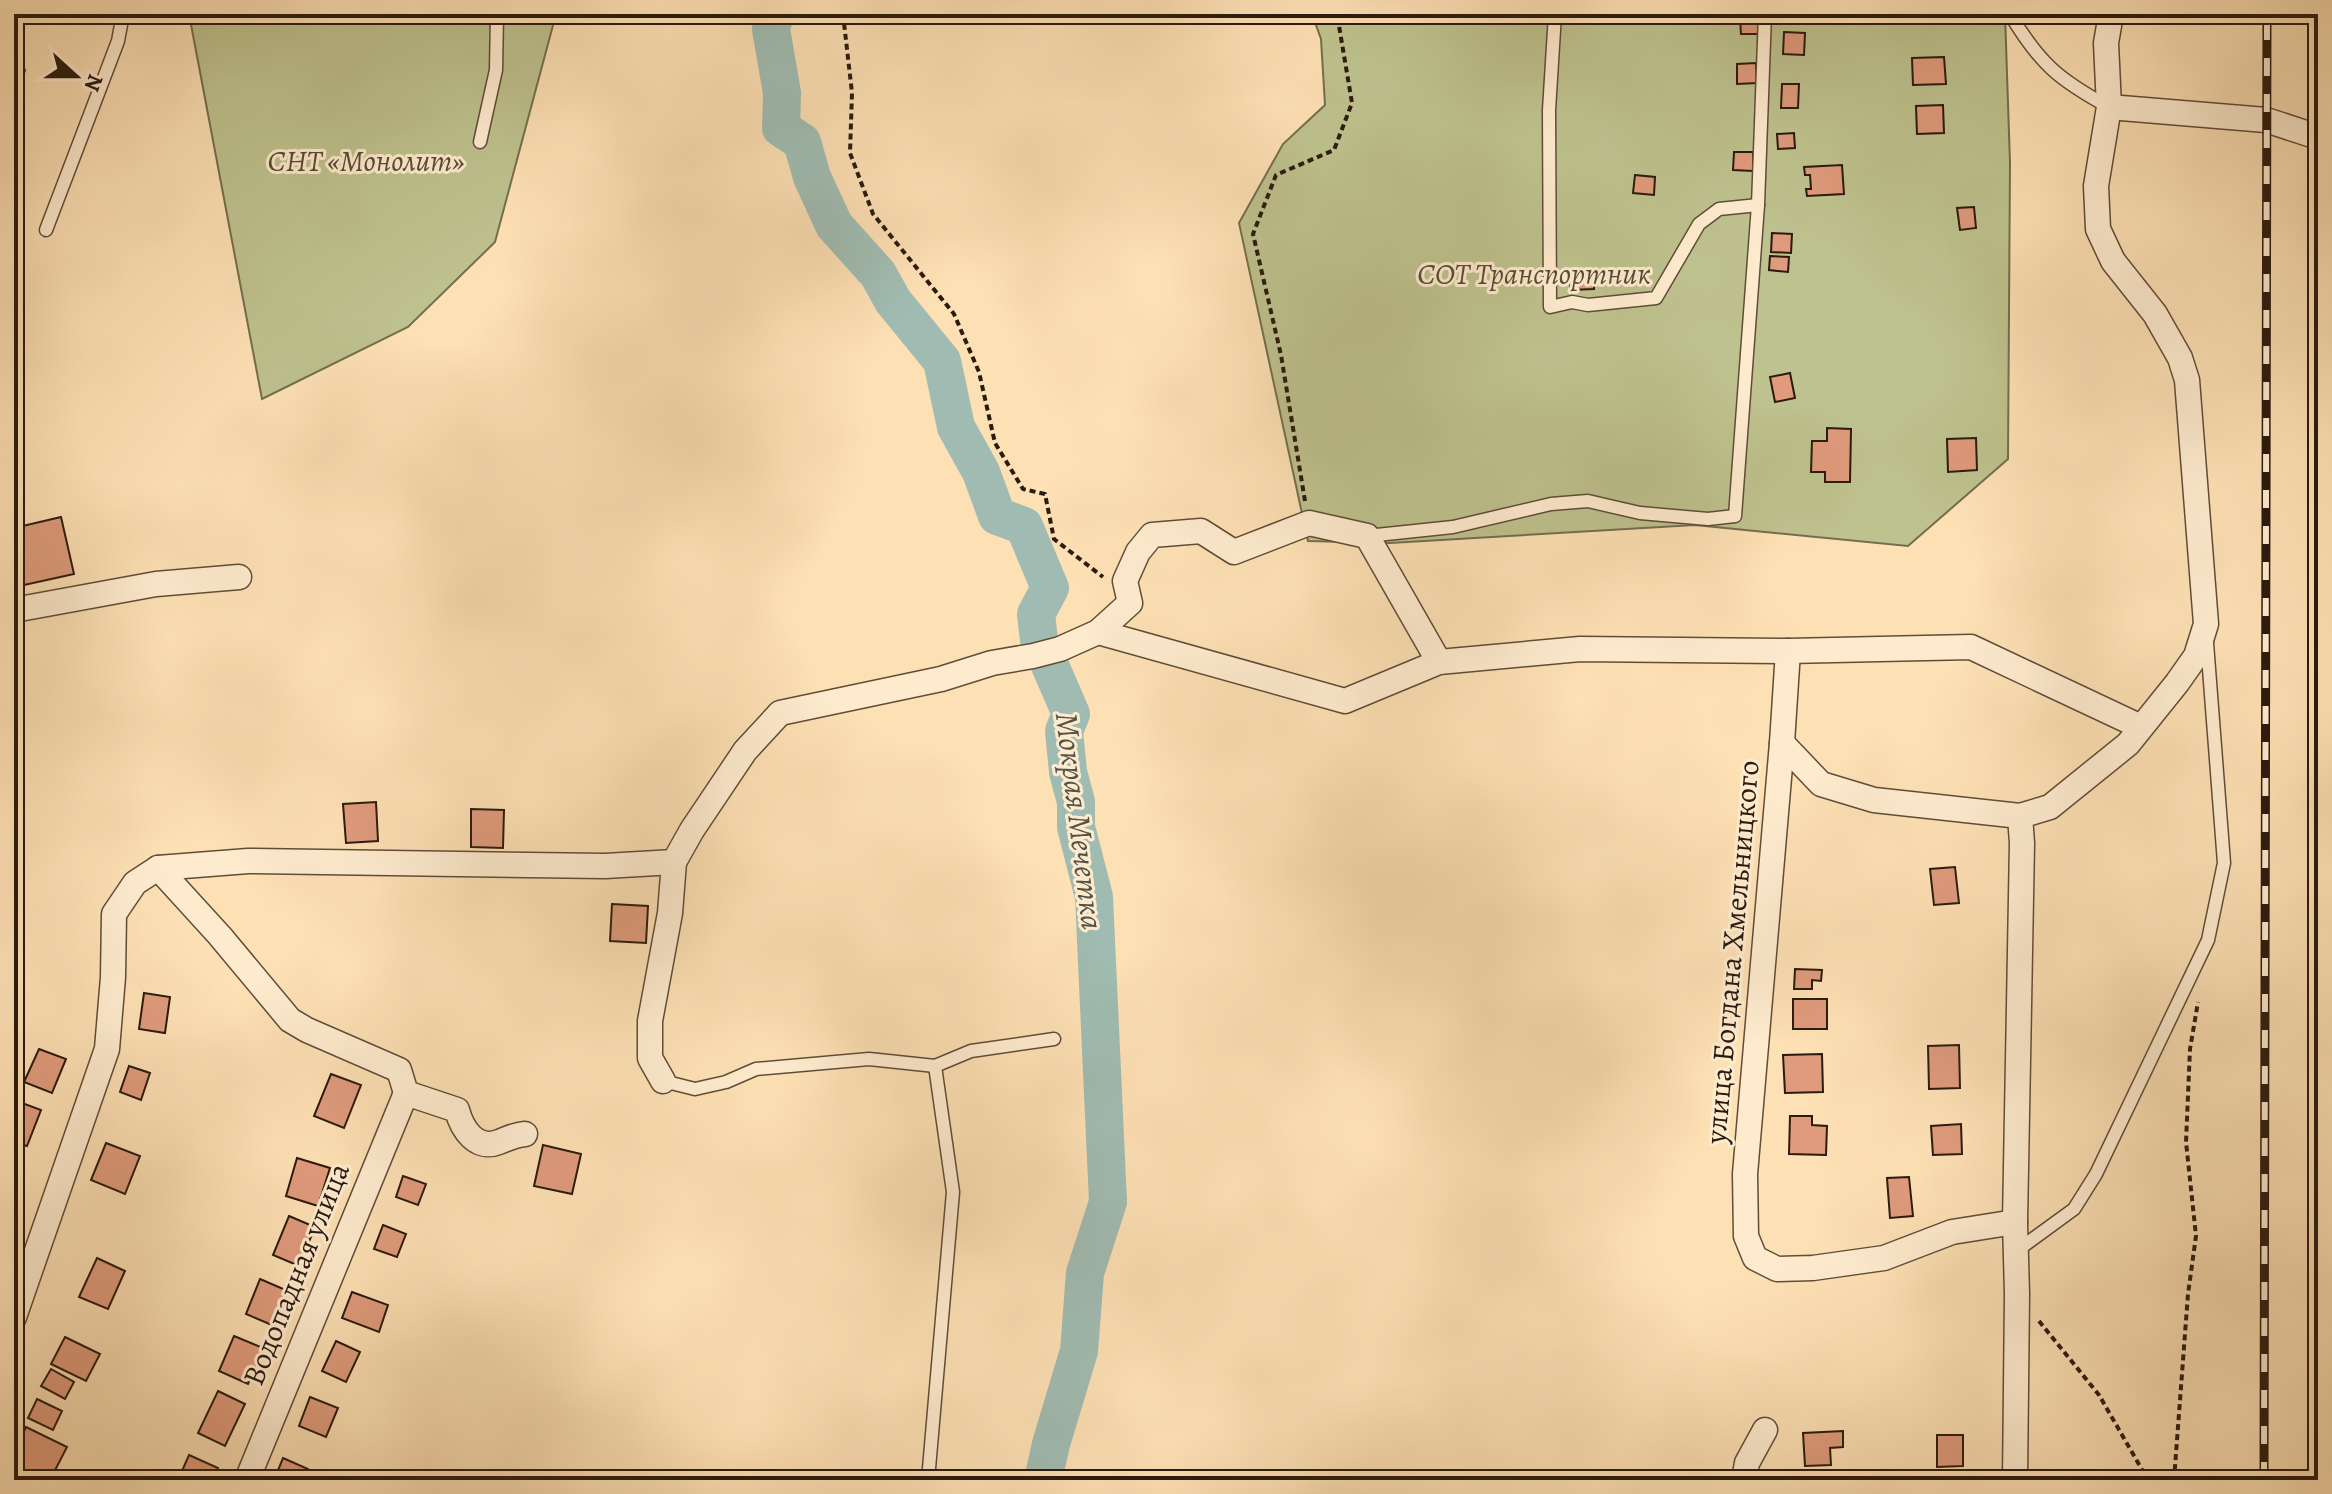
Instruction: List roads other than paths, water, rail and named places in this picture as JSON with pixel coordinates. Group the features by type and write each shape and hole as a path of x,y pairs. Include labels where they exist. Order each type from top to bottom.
{"street":[{"path":"1782,743 1821,784 1874,800 2020,816 2050,807 2128,744 2196,656 2206,624 2187,380 2180,358 2155,314 2113,261 2098,229 2096,186 2109,107 2106,43 2111,14"},
{"path":"2109,107 2266,120 2318,137"},
{"path":"663,1081 650,1058 650,1021 670,913 674,862 745,751 780,713 941,679 992,663 1060,649 1098,632 1130,603 1125,581 1138,552 1152,535 1201,531 1234,552 1309,523 1367,536 1439,662"},
{"path":"14,610 156,584 239,577"},
{"path":"1098,632 1345,701 1439,662 1580,649 1788,651 1971,647 2141,727"},
{"name":"улица Богдана Хмельницкого","path":"1788,651 1745,1174 1746,1236 1755,1258 1777,1269 1813,1268 1884,1258 1952,1232 2015,1222"},
{"path":"2015,1480 2020,816"},
{"path":"14,1317 107,1049 114,914 135,883 158,868 248,861 605,866 674,862"},
{"path":"158,868 290,1020 399,1070 406,1093 457,1110 470,1137 486,1144 525,1134"},
{"name":"Водопадная улица","path":"247,1480 406,1093"},
{"path":"1744,1480 1747,1463 1765,1430"}],"lane":[{"path":"46,230 118,41 123,14"},
{"path":"480,142 496,70 497,14"},
{"path":"1555,14 1549,110 1550,307 1572,302 1588,305 1656,298 1699,224 1719,209 1758,205"},
{"path":"1367,536 1453,527 1551,504 1588,501 1640,513 1708,519 1735,516 1758,205 1765,14"},
{"path":"2010,14 2023,37 2047,66 2073,88 2109,107"},
{"path":"2015,1252 2074,1209 2096,1174 2208,940 2224,863 2206,624"},
{"path":"663,1081 695,1089 726,1082 756,1069 869,1059 935,1066 971,1051 1054,1039"},
{"path":"928,1480 953,1192 935,1066"}],"waterway":[{"name":"Мокрая Мечетка","path":"775,14 771,29 782,93 781,128 802,142 812,177 834,225 878,274 893,301 942,361 956,427 981,472 997,516 1024,526 1050,588 1036,614 1039,640 1071,714 1064,731 1068,772 1076,802 1076,827 1094,897 1108,1202 1085,1273 1079,1351 1043,1480"}],"railway":[{"path":"2264,1480 2267,14"}],"park label":[{"name":"СНТ «Монолит»","path":"366,161"},
{"name":"СОТ Транспортник","path":"1534,274"}]}
